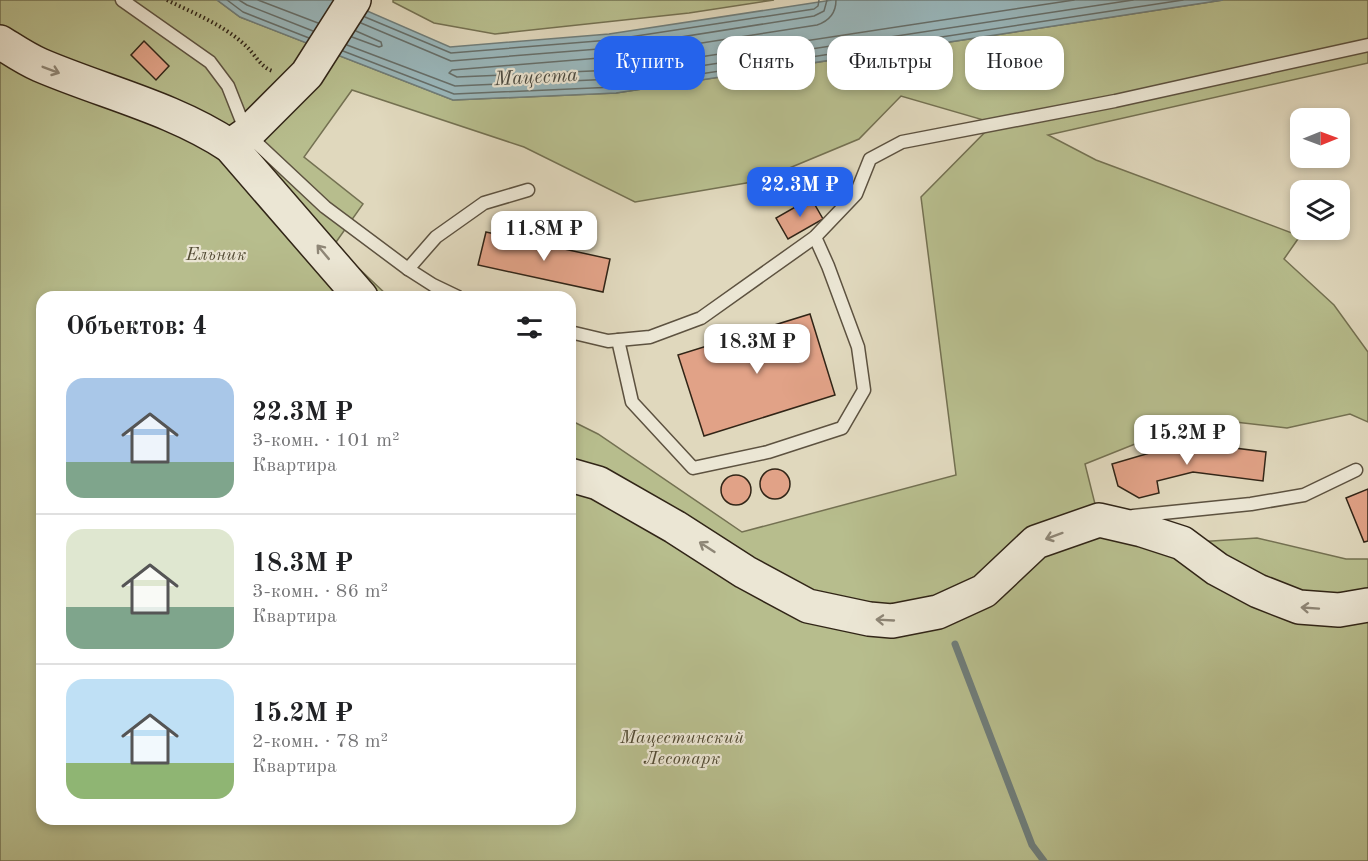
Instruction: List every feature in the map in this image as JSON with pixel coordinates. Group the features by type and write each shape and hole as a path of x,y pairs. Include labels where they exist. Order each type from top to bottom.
{"street":[{"path":"239,140 354,0"},
{"path":"0,42 38,64 210,133 239,140 356,291"},
{"path":"576,477 598,483 675,527 745,572 808,606 869,619 892,621 938,612 984,591 1036,542 1099,519 1182,543 1217,569 1258,591 1299,607 1338,610 1368,605"}],"lane":[{"path":"122,0 210,62 228,86 239,140 408,269 446,291"},
{"path":"576,333 608,341 650,337 701,318 815,237 856,194 870,159 902,142 1115,101 1368,45"},
{"path":"408,269 436,237 484,203 528,190"},
{"path":"618,340 632,402 693,468 768,452 842,428 864,390 858,347 815,237"},
{"path":"1099,519 1251,504 1304,495 1356,471"}],"path":[{"path":"167,0 210,21 245,44 268,70 294,74"}],"green space":[{"path":"0,0 217,0 240,17 453,100 616,93 636,90 705,90 705,79 717,78 717,90 815,90 815,63 827,61 827,90 953,90 953,41 965,40 965,90 1064,90 1064,36 988,36 1223,0 1368,0 1368,63 1048,135 1096,160 1290,232 1290,240 1297,240 1284,259 1334,305 1368,352 1368,422 1350,414 1287,428 1200,418 1085,464 1099,520 1182,543 1257,538 1346,559 1368,559 1368,861 0,861"},
{"path":"393,0 774,0 689,13 495,34 434,23"}],"water":[{"name":"Мацеста","path":"217,0 342,0 450,47 609,34 832,0 1223,0 988,36 965,36 965,40 953,41 953,36 827,36 827,61 815,63 815,36 717,36 717,78 705,79 705,36 594,36 594,90 636,90 616,93 453,100 240,17"}],"building":[{"path":"144,41 169,66 156,80 131,55"},
{"path":"811,198 823,219 788,239 776,218"},
{"path":"486,232 610,259 603,292 478,265"},
{"path":"810,314 835,395 704,436 678,355"},
{"path":"1187,442 1266,452 1263,481 1193,472 1157,481 1159,493 1139,498 1118,486 1112,464"},
{"path":"775,469 786,473 790,484 786,495 775,499 764,495 760,484 764,473"},
{"path":"736,475 747,479 751,490 747,501 736,505 725,501 721,490 725,479"},
{"path":"1368,489 1368,541 1364,542 1346,498"}],"waterway":[{"path":"955,644 1032,845 1044,861"}],"park label":[{"name":"Ельник","path":"216,255"},
{"name":"Мацестинский Лесопарк","path":"682,748"}]}
